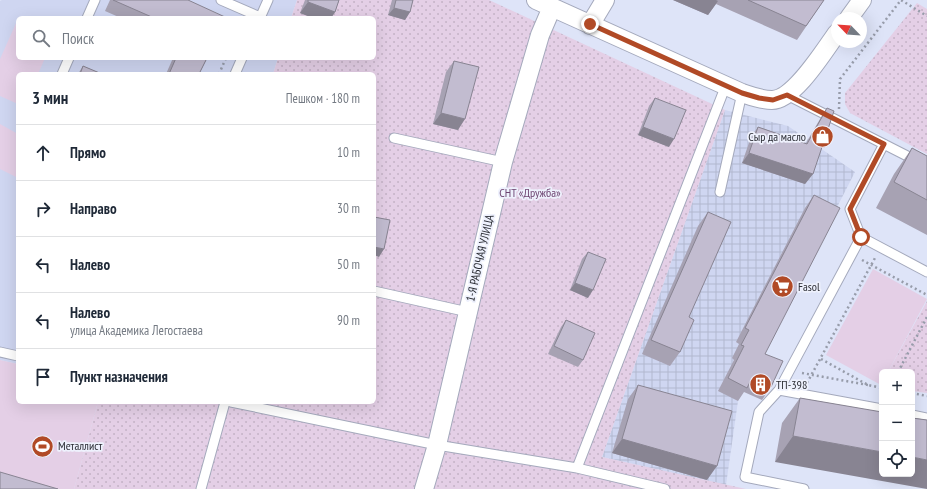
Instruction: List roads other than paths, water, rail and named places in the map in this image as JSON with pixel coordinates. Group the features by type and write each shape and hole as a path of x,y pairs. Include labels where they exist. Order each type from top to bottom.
{"street":[{"path":"590,24 605,0"},
{"path":"853,12 862,0"},
{"path":"544,4 742,93 773,100 787,95 798,85 831,42"},
{"name":"1-Я РАБОЧАЯ УЛИЦА","path":"424,489 437,445 503,162 540,35 544,4"}],"lane":[{"path":"88,16 95,0"},
{"path":"221,0 258,16"},
{"path":"260,16 268,0"},
{"path":"63,72 68,60"},
{"path":"236,72 241,60"},
{"path":"577,468 726,85"},
{"path":"720,192 742,93"},
{"path":"787,95 927,166"},
{"path":"394,138 503,162"},
{"path":"884,144 850,209 861,237 927,272"},
{"path":"804,489 745,478 759,412 779,390 861,237"},
{"path":"376,291 468,312"},
{"path":"0,352 16,356"},
{"path":"779,390 879,408"},
{"path":"201,489 224,404"},
{"path":"241,404 437,445 577,468 665,489"},
{"path":"915,416 927,418"}],"place":[{"name":"Сыр да масло","path":"822,137"},
{"name":"Fasol","path":"782,287"},
{"name":"ТП-398","path":"760,385"},
{"name":"Металлист","path":"43,446"}],"park label":[{"name":"СНТ «Дружба»","path":"530,193"}]}
